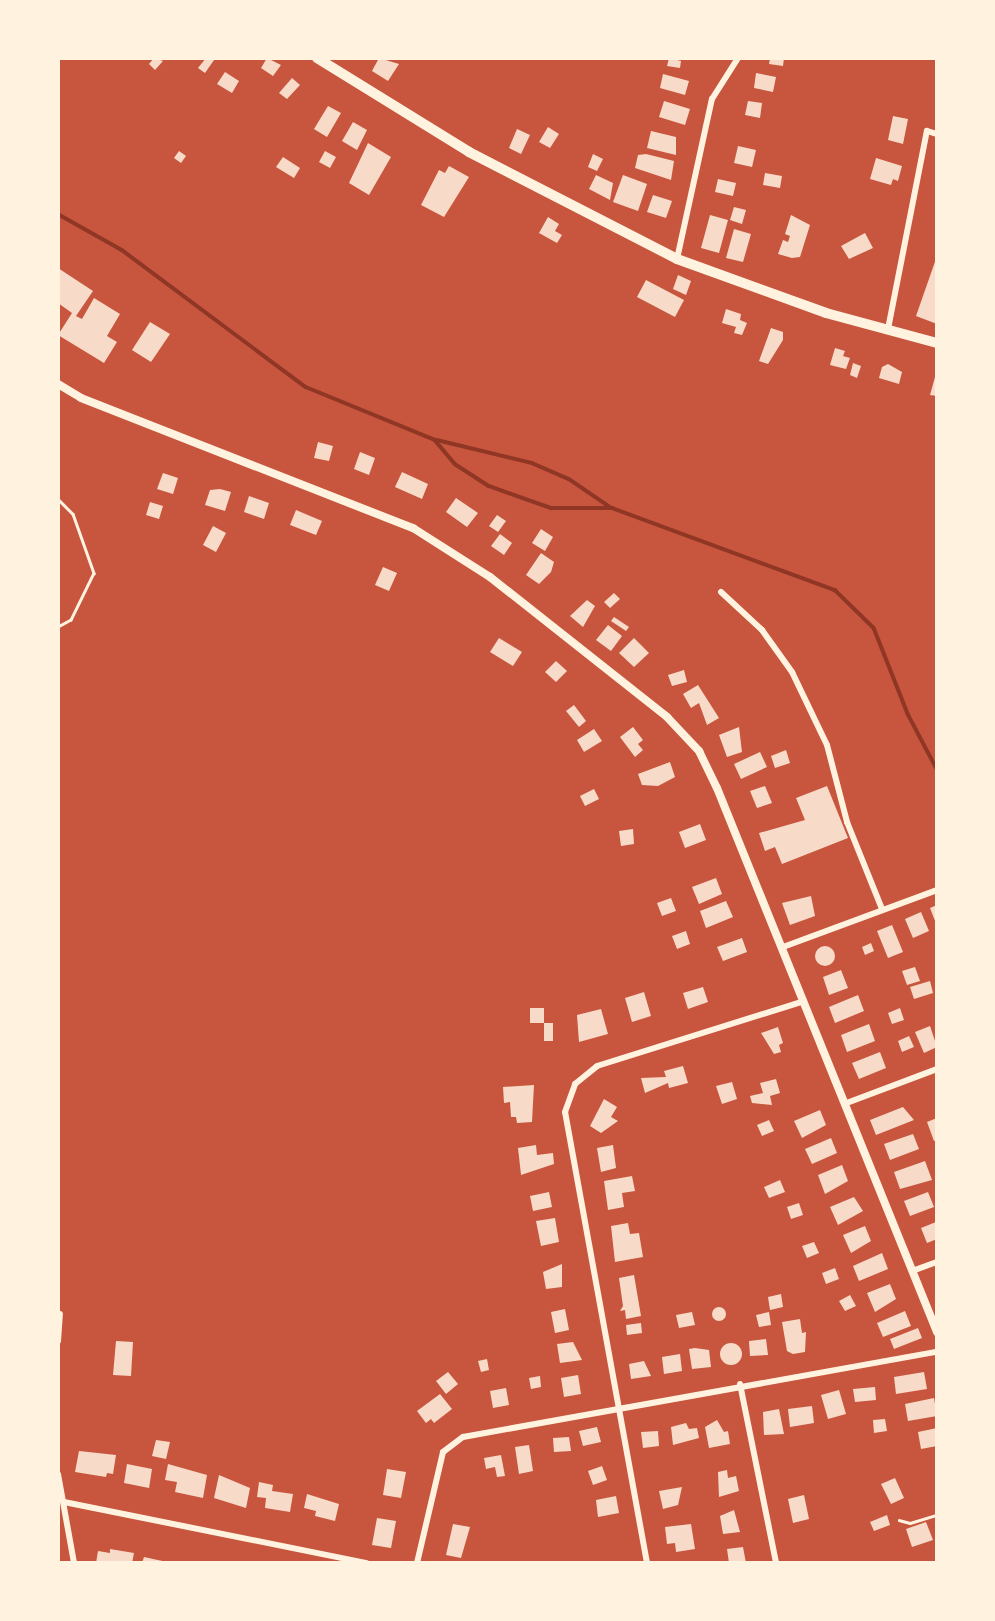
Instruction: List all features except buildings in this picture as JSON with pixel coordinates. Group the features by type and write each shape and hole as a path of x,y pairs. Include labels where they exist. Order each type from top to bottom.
{"main road":[{"path":"317,58 469,152 677,259 826,313 937,343"}],"street":[{"path":"677,259 712,99 738,58"},
{"path":"888,329 927,131 937,134"},
{"path":"58,384 81,398 413,528 489,577 667,717 699,751 783,947 937,1332"},
{"path":"721,592 762,630 792,672 827,745 847,822 882,909"},
{"path":"783,947 937,890"},
{"path":"647,1563 565,1112 575,1084 597,1066 804,1001"},
{"path":"844,1104 937,1069"},
{"path":"912,1271 937,1262"},
{"path":"58,1341 60,1314"},
{"path":"417,1563 443,1452 463,1437 740,1384 937,1352"},
{"path":"740,1384 776,1563"},
{"path":"58,1474 74,1563"},
{"path":"64,1502 367,1563"}],"lane":[{"path":"58,499 72,514 94,573 71,620 58,627"},
{"path":"899,1520 910,1523 937,1516"}],"waterway":[{"path":"58,214 122,250 306,387 435,440 455,464 489,486 551,508 612,508 835,590 874,628 908,714 937,769"},
{"path":"437,440 532,463 569,479 610,507"}]}
